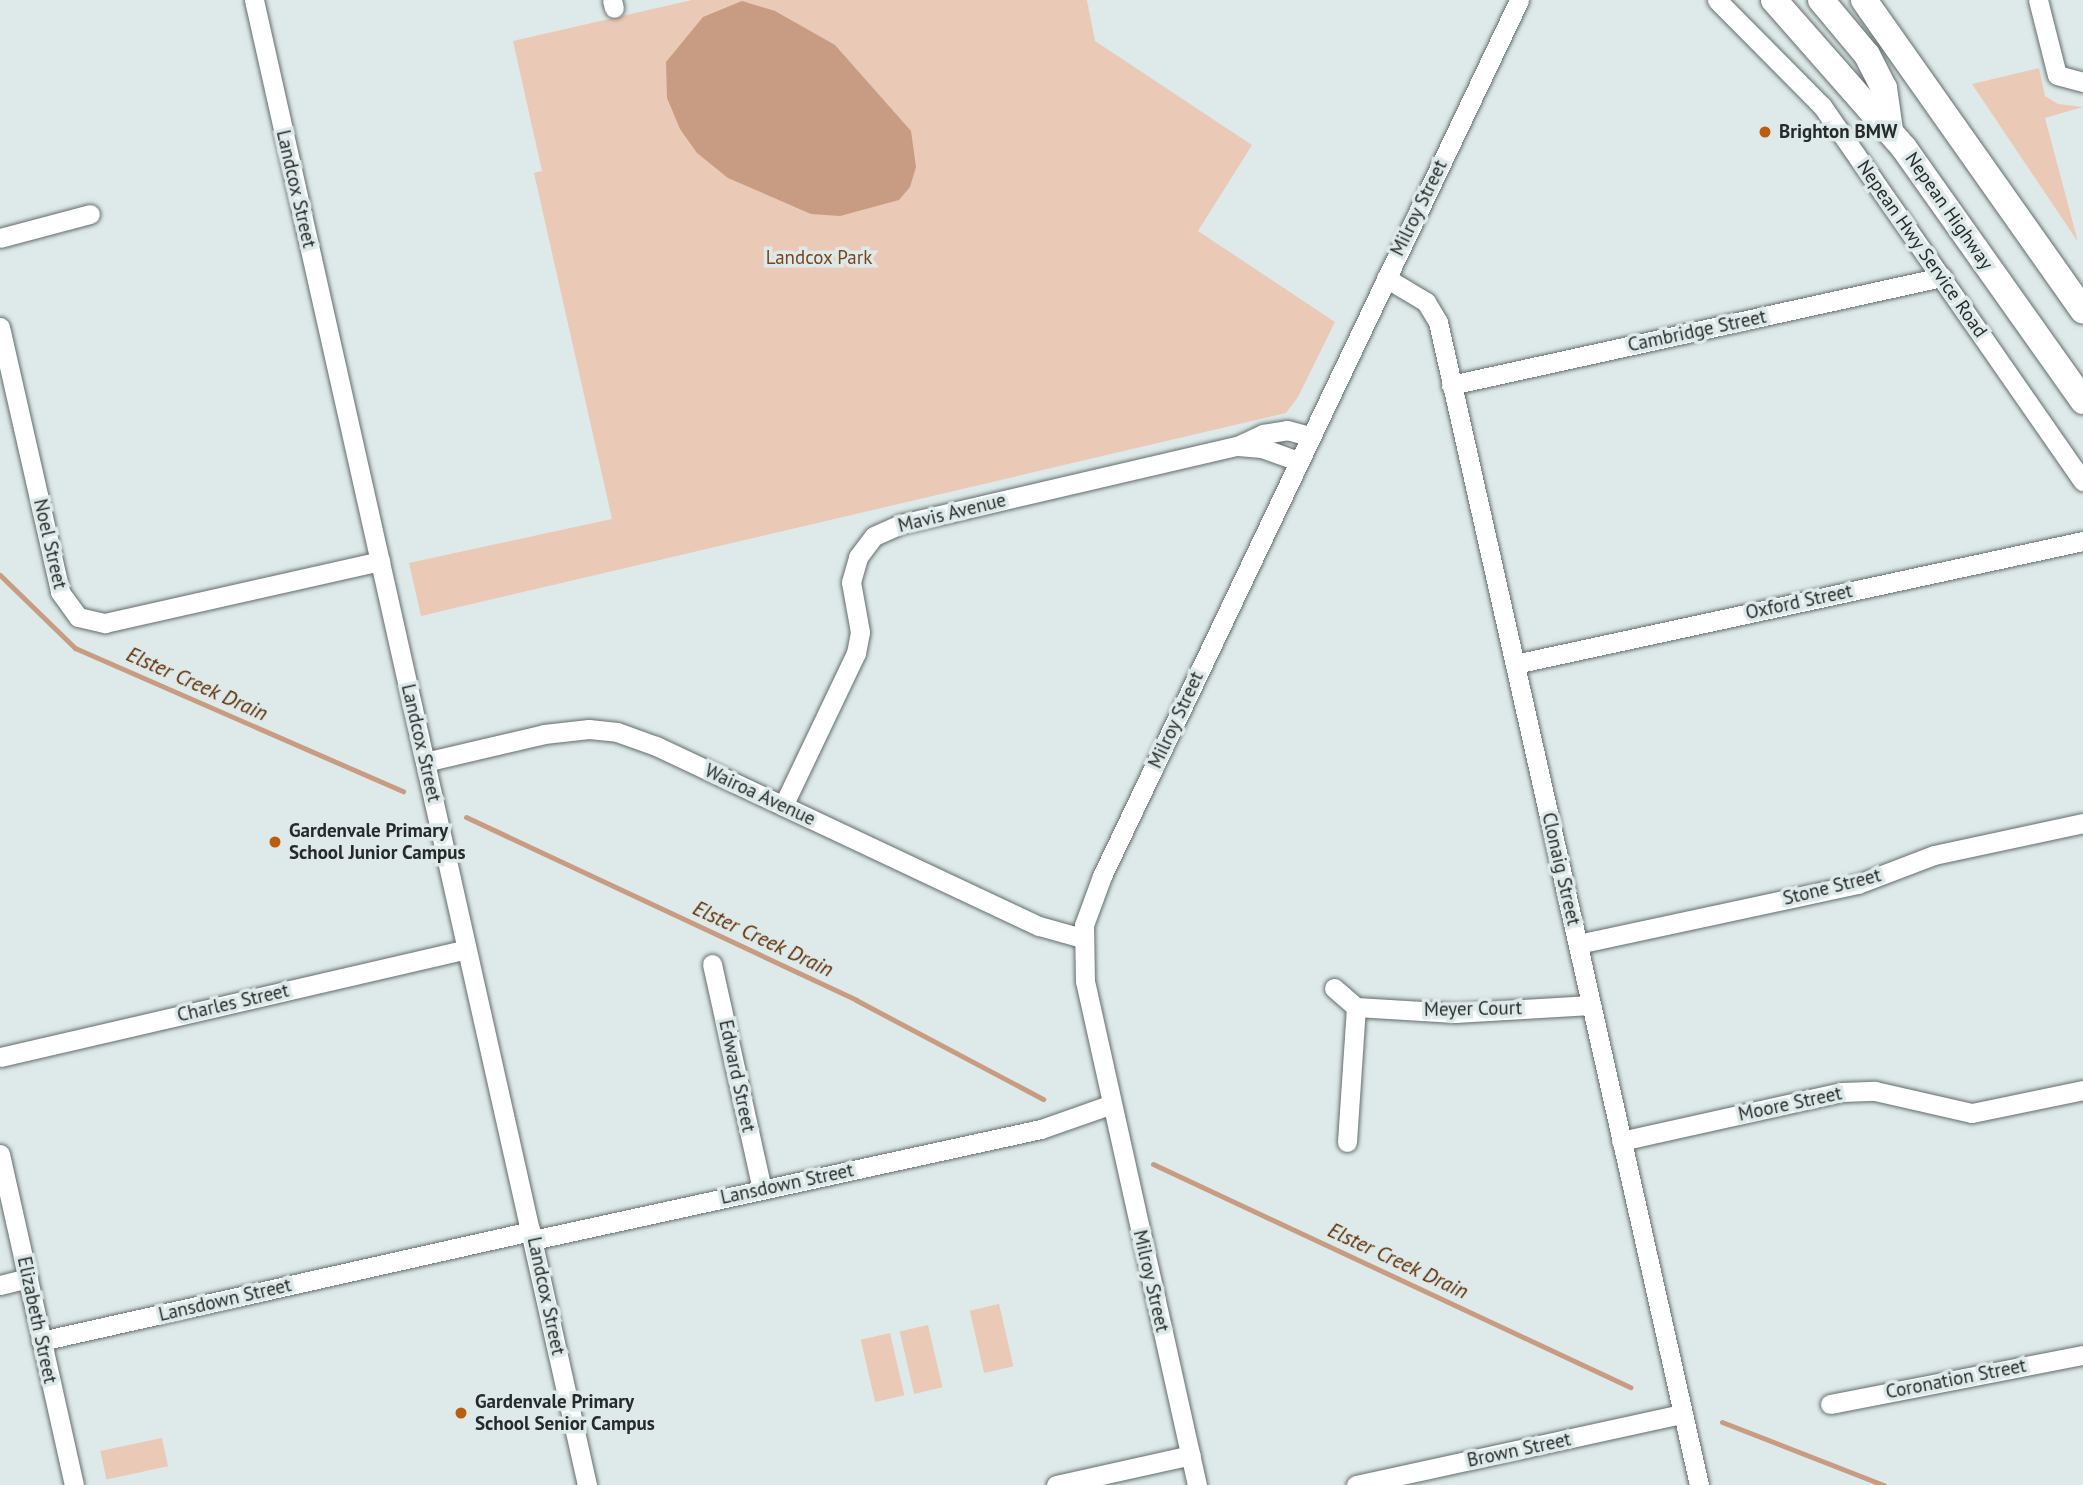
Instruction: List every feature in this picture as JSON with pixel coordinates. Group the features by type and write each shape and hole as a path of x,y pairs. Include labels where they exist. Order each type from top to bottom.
{"highway":[{"name":"Nepean Highway","path":"1774,0 1890,130 2083,401"},
{"path":"1821,0 1867,55 1884,88 1890,130"},
{"path":"1864,0 2083,310"}],"street":[{"name":"Landcox Street","path":"254,0 587,1485"},
{"name":"Milroy Street","path":"1197,1485 1085,981 1082,937 1102,876 1297,461 1519,0"},
{"name":"Nepean Hwy Service Road","path":"1717,0 1822,106 2083,481"},
{"path":"2038,0 2055,71 2061,79 2083,82"},
{"path":"0,238 90,214"},
{"path":"0,229 41,226"},
{"name":"Cambridge Street","path":"1451,385 1942,277"},
{"name":"Clonaig Street","path":"1386,278 1426,302 1436,314 1699,1485"},
{"name":"Noel Street","path":"0,327 60,592 78,617 105,623 380,561"},
{"name":"Mavis Avenue","path":"783,806 856,653 860,632 851,582 858,557 874,536 901,524 1237,446 1287,430 1310,436"},
{"name":"Mavis Avenue","path":"1237,446 1262,448 1297,461"},
{"name":"Oxford Street","path":"1515,664 2083,541"},
{"name":"Wairoa Avenue","path":"425,762 544,734 589,729 617,732 783,806 1039,926 1082,937"},
{"name":"Stone Street","path":"1578,944 1858,884 1934,855 2083,823"},
{"name":"Charles Street","path":"0,1057 466,950"},
{"name":"Edward Street","path":"712,964 762,1189"},
{"path":"1335,988 1356,1007 1347,1142"},
{"name":"Meyer Court","path":"1356,1007 1455,1013 1591,1005"},
{"name":"Moore Street","path":"1621,1141 1842,1092 1875,1091 1972,1112 2083,1090"},
{"name":"Lansdown Street","path":"41,1341 1114,1113"},
{"name":"Elizabeth Street","path":"0,1154 74,1485"},
{"path":"0,1285 28,1278"},
{"name":"Coronation Street","path":"1830,1404 2083,1355"},
{"name":"Brown Street","path":"1356,1485 1682,1415"},
{"path":"1056,1485 1191,1455"}],"green space":[{"name":"Landcox Park","path":"692,0 1087,0 1095,41 1252,145 1198,231 1335,322 1298,397 1286,413 421,616 409,563 612,519 534,173 542,171 513,41"},
{"path":"2039,68 2045,96 2058,104 2083,107 2045,118 2078,242 1972,84"},
{"path":"999,1304 1013,1366 984,1373 970,1311"},
{"path":"928,1325 942,1387 914,1394 900,1332"},
{"path":"890,1333 904,1395 875,1402 861,1340"},
{"path":"162,1438 168,1466 106,1479 100,1451"}],"shaded area":[{"path":"742,1 775,11 835,45 911,131 916,167 910,187 899,200 840,216 811,214 728,178 697,153 680,129 667,98 666,62 703,17"}],"waterway":[{"name":"Elster Creek Drain","path":"0,575 75,648 403,791"},
{"name":"Elster Creek Drain","path":"466,817 856,1000 1043,1099"},
{"name":"Elster Creek Drain","path":"1153,1164 1630,1387"},
{"name":"Elster Creek Drain","path":"1722,1422 1884,1485"}],"place":[{"name":"Brighton BMW","path":"1765,132"},
{"name":"Gardenvale Primary School Junior Campus","path":"275,842"},
{"name":"Gardenvale Primary School Senior Campus","path":"461,1413"}]}
